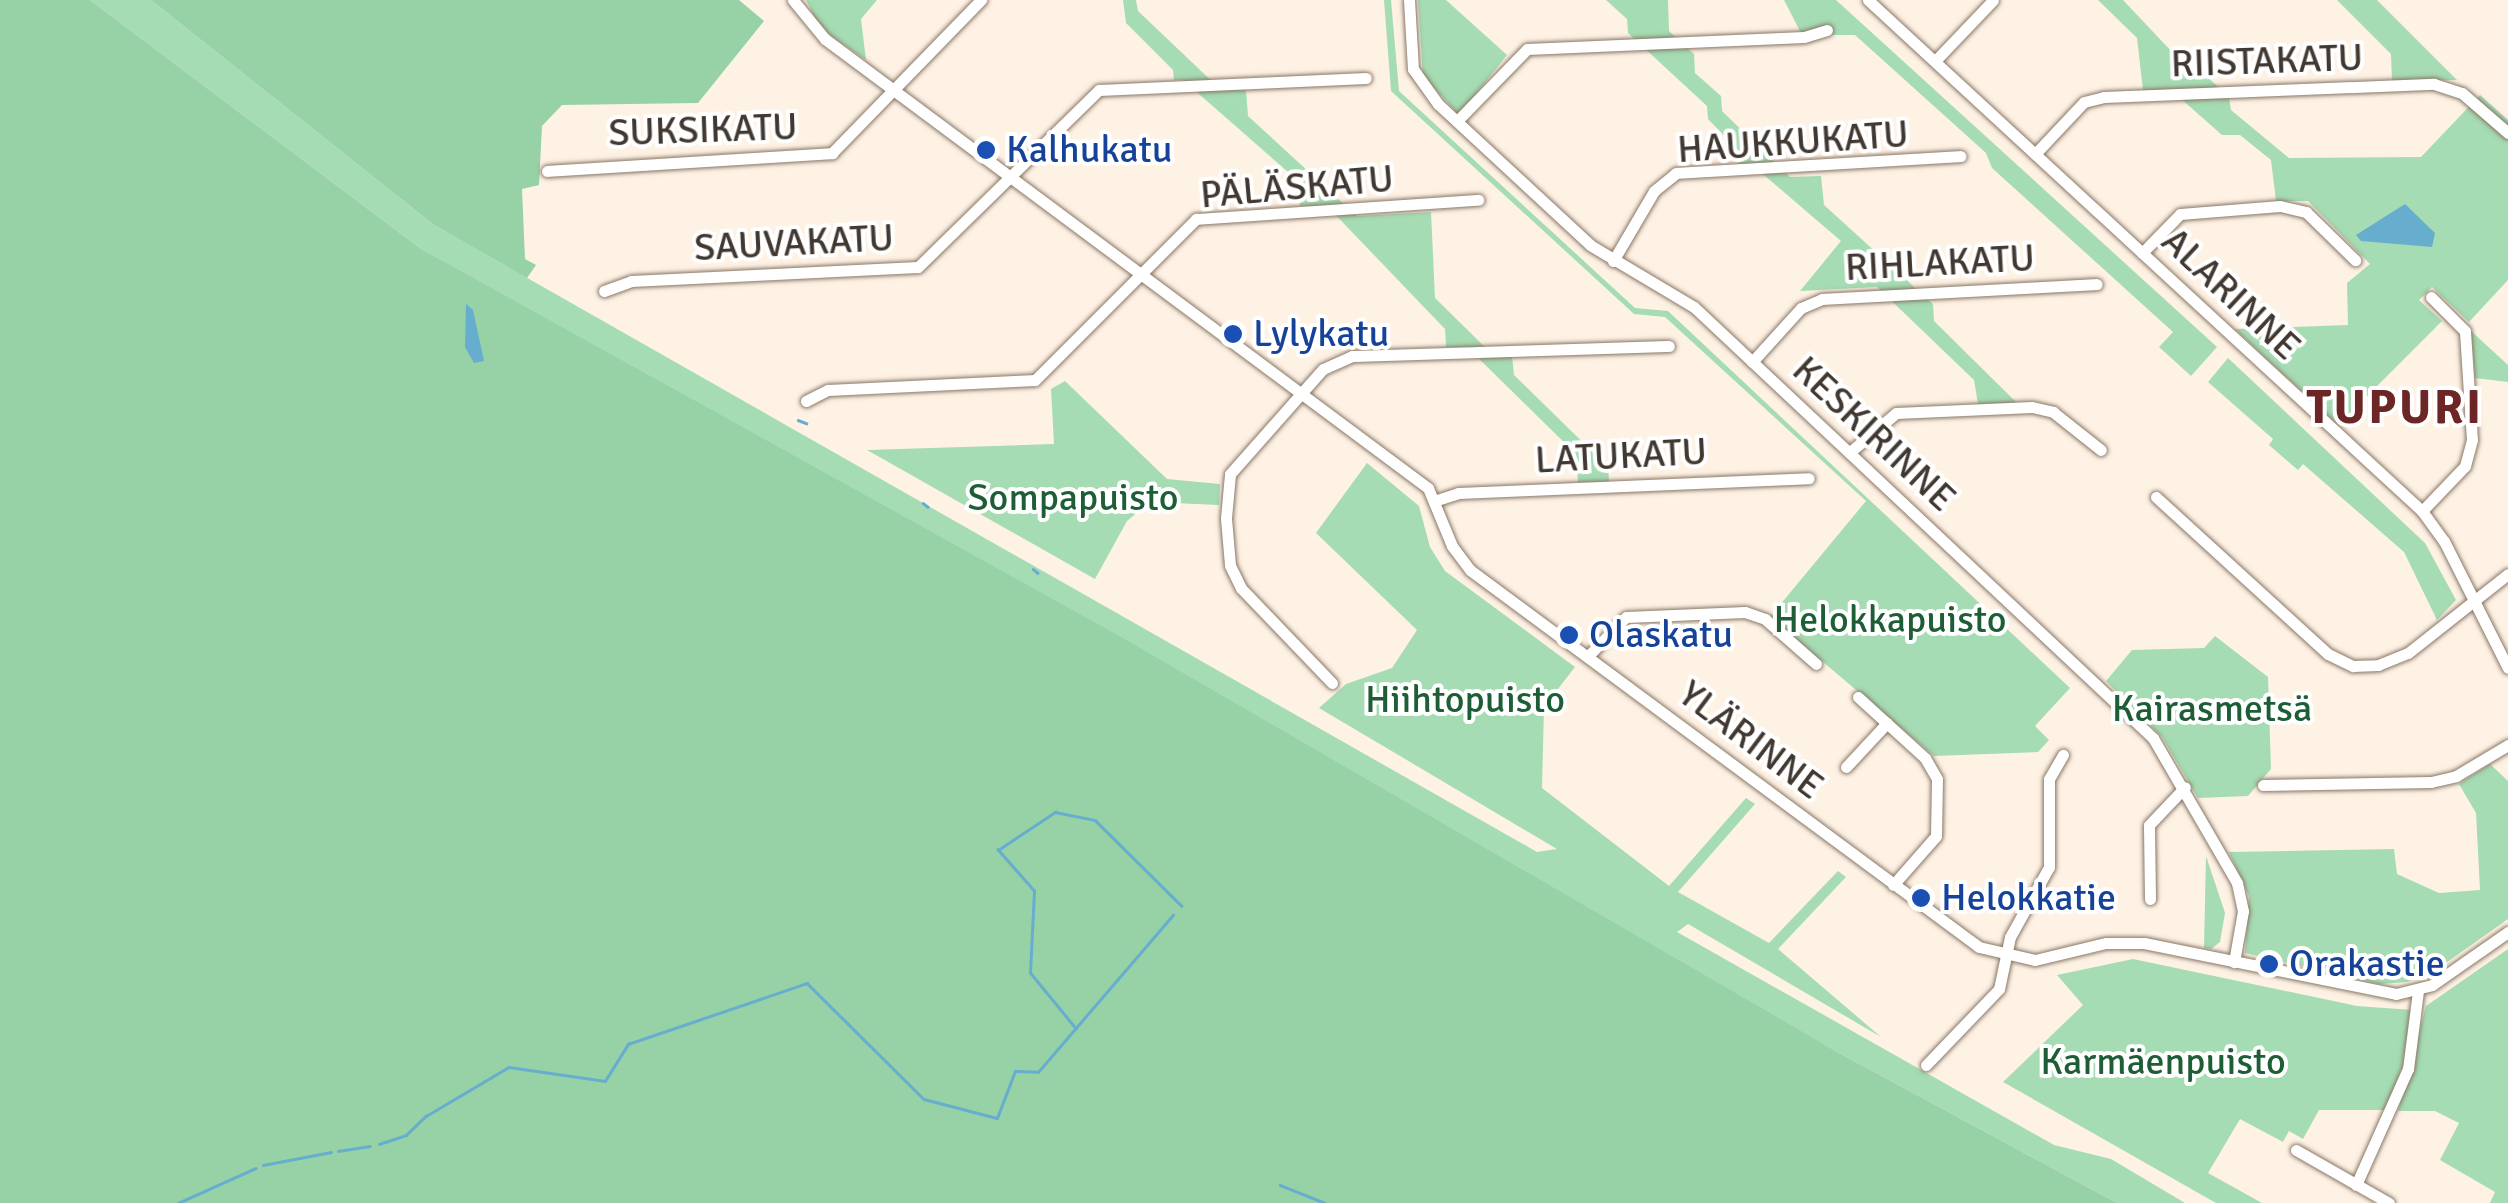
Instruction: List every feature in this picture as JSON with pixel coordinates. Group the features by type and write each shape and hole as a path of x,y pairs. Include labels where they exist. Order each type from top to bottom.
{"street":[{"path":"793,0 815,31 1302,393 1437,500"},
{"name":"SUKSIKATU","path":"547,171 825,155 842,147 980,0"},
{"name":"KESKIRINNE","path":"1409,0 1415,76 1458,122 1613,261 1678,293 2154,738 2185,786 2241,898 2234,962"},
{"name":"ALARINNE","path":"1868,0 2422,511 2508,668"},
{"path":"1935,61 1992,0"},
{"path":"1458,122 1527,49 1804,37 1827,30"},
{"path":"1012,176 1099,90 1366,78"},
{"name":"RIISTAKATU","path":"2036,154 2084,102 2109,96 2434,84 2462,93 2508,133"},
{"name":"HAUKKUKATU","path":"1613,261 1654,191 1676,174 1960,156"},
{"name":"SAUVAKATU","path":"604,291 630,281 918,267 1012,176"},
{"name":"PÄLÄSKATU","path":"806,401 828,390 1034,380 1196,218 1478,200"},
{"path":"2142,254 2188,211 2280,206 2306,212 2356,260"},
{"name":"RIHLAKATU","path":"1752,362 1801,308 1822,299 2097,284"},
{"path":"2422,511 2465,466 2472,440 2465,331 2431,297"},
{"path":"1332,683 1241,588 1228,552 1230,474 1302,393 1345,357 1669,346"},
{"path":"1850,452 1896,414 2032,407 2053,412 2101,450"},
{"name":"LATUKATU","path":"1437,500 1458,493 1809,478"},
{"path":"2156,497 2328,654 2353,666 2378,666 2408,652 2472,598 2508,574"},
{"name":"YLÄRINNE","path":"1437,500 1452,546 1470,570 1966,939 2006,957 2046,958 2127,942 2360,990 2418,991"},
{"path":"1589,655 1626,617 1745,612 1765,619 1816,664"},
{"path":"1858,697 1933,768 1939,799 1934,842 1893,885"},
{"path":"1846,766 1887,723"},
{"path":"2263,785 2431,782 2456,776 2508,745"},
{"path":"1926,1065 1995,997 2006,957 2049,867 2049,779 2064,755"},
{"path":"2150,899 2149,825 2185,786"},
{"path":"2356,1185 2408,1069 2418,991 2508,932"},
{"path":"2296,1150 2388,1203"}],"green space":[{"path":"0,0 90,0 421,249 1121,637 1839,1053 2117,1203 0,1203"},
{"name":"Hiihtopuisto","path":"90,0 151,0 434,225 1537,852 1557,849 1319,708 1346,684 1392,668 1417,630 1316,533 1367,463 1419,506 1430,547 1445,571 1575,667 1544,707 1542,788 1669,886 1746,798 1755,804 1678,892 1769,943 1838,871 1846,877 1778,949 1881,1037 1688,924 1677,932 2054,1145 2111,1159 2185,1203 2117,1203 1839,1053 421,249"},
{"path":"151,0 739,0 764,21 698,103 562,105 542,126 539,185 522,189 525,259 536,265 527,278 434,225"},
{"path":"806,0 877,0 861,19 866,60 820,28"},
{"path":"1123,0 1136,0 1138,11 1220,89 1246,90 1248,116 1357,216 1431,212 1435,298 1495,357 1512,356 1514,375 1608,467 1609,482 1578,482 1576,454 1467,347 1446,347 1445,329 1327,206 1300,206 1296,179 1183,80 1174,80 1173,70 1126,23"},
{"name":"Helokkapuisto","path":"1384,0 1391,0 1399,91 1635,308 1668,311 2070,688 2035,726 2049,740 2038,752 1934,756 1770,617 1866,501 1665,317 1634,314 1391,91"},
{"path":"1418,0 1446,0 1507,55 1459,115 1423,76"},
{"path":"1606,0 1668,0 1669,31 1694,54 1695,73 1721,96 1722,111 1790,177 1821,176 1824,205 1933,304 1934,321 2017,403 1978,404 1974,380 1877,287 1800,291 1841,241 1751,164 1739,164 1739,151 1708,119 1707,106 1628,33 1627,19"},
{"path":"1784,0 1836,0 2217,347 2191,376 2159,347 2173,332 1992,168 1986,153 1855,35 1802,35"},
{"path":"2098,0 2123,0 2191,72 2202,72 2229,97 2231,110 2289,158 2421,157 2480,95 2508,120 2508,280 2469,322 2432,287 2419,300 2442,321 2338,425 2235,329 2348,325 2347,283 2370,264 2308,201 2276,201 2271,160 2240,135 2222,135 2171,90 2143,90 2137,38"},
{"path":"2337,0 2377,0 2457,80 2392,81 2391,54"},
{"path":"2471,331 2508,365 2508,382 2475,378"},
{"path":"2228,358 2425,543 2456,600 2437,620 2404,552 2303,464 2298,470 2269,445 2273,439 2208,382"},
{"name":"Sompapuisto","path":"1065,381 1167,479 1220,484 1219,505 1150,502 1127,521 1095,579 867,450 1054,444 1051,389"},
{"name":"Kairasmetsä","path":"2215,636 2268,677 2271,769 2248,796 2198,798 2162,737 2106,681 2132,650 2204,648"},
{"name":"Karmäenpuisto","path":"2490,764 2508,781 2508,919 2433,972 2407,982 2379,984 2245,953 2249,896 2229,852 2394,849 2397,874 2439,893 2480,890 2476,813 2459,784"},
{"path":"2206,856 2225,913 2220,942 2211,949 2204,948"},
{"path":"2508,949 2508,1203 2490,1203 2495,1192 2440,1160 2459,1123 2435,1111 2398,1111 2426,1006"},
{"name":"Karmäenpuisto","path":"2133,959 2357,1006 2413,1010 2406,1057 2386,1110 2319,1110 2303,1139 2289,1131 2283,1142 2240,1119 2208,1173 2262,1203 2216,1203 2003,1082 2083,1005 2057,975"}],"water":[{"path":"2405,204 2435,233 2432,247 2361,241 2356,235"},
{"path":"466,304 473,310 484,361 474,363 465,347"}],"waterway":[{"path":"798,420 806,423"},
{"path":"923,503 928,507"},
{"path":"1033,569 1038,573"},
{"path":"1076,1029 1030,973 1034,891 998,850 1055,812 1095,820 1182,906"},
{"path":"379,1144 406,1135 426,1116 509,1067 605,1081 628,1044 807,983 924,1099 997,1118 1015,1071 1038,1072 1173,915"},
{"path":"338,1151 370,1146"},
{"path":"263,1165 331,1152"},
{"path":"178,1203 256,1168"},
{"path":"1280,1185 1325,1203"}],"place":[{"name":"Kalhukatu","path":"986,150"},
{"name":"Lylykatu","path":"1233,334"},
{"name":"Olaskatu","path":"1569,635"},
{"name":"Helokkatie","path":"1921,898"},
{"name":"Orakastie","path":"2269,964"}],"district":[{"name":"TUPURI","path":"2395,408"}]}
